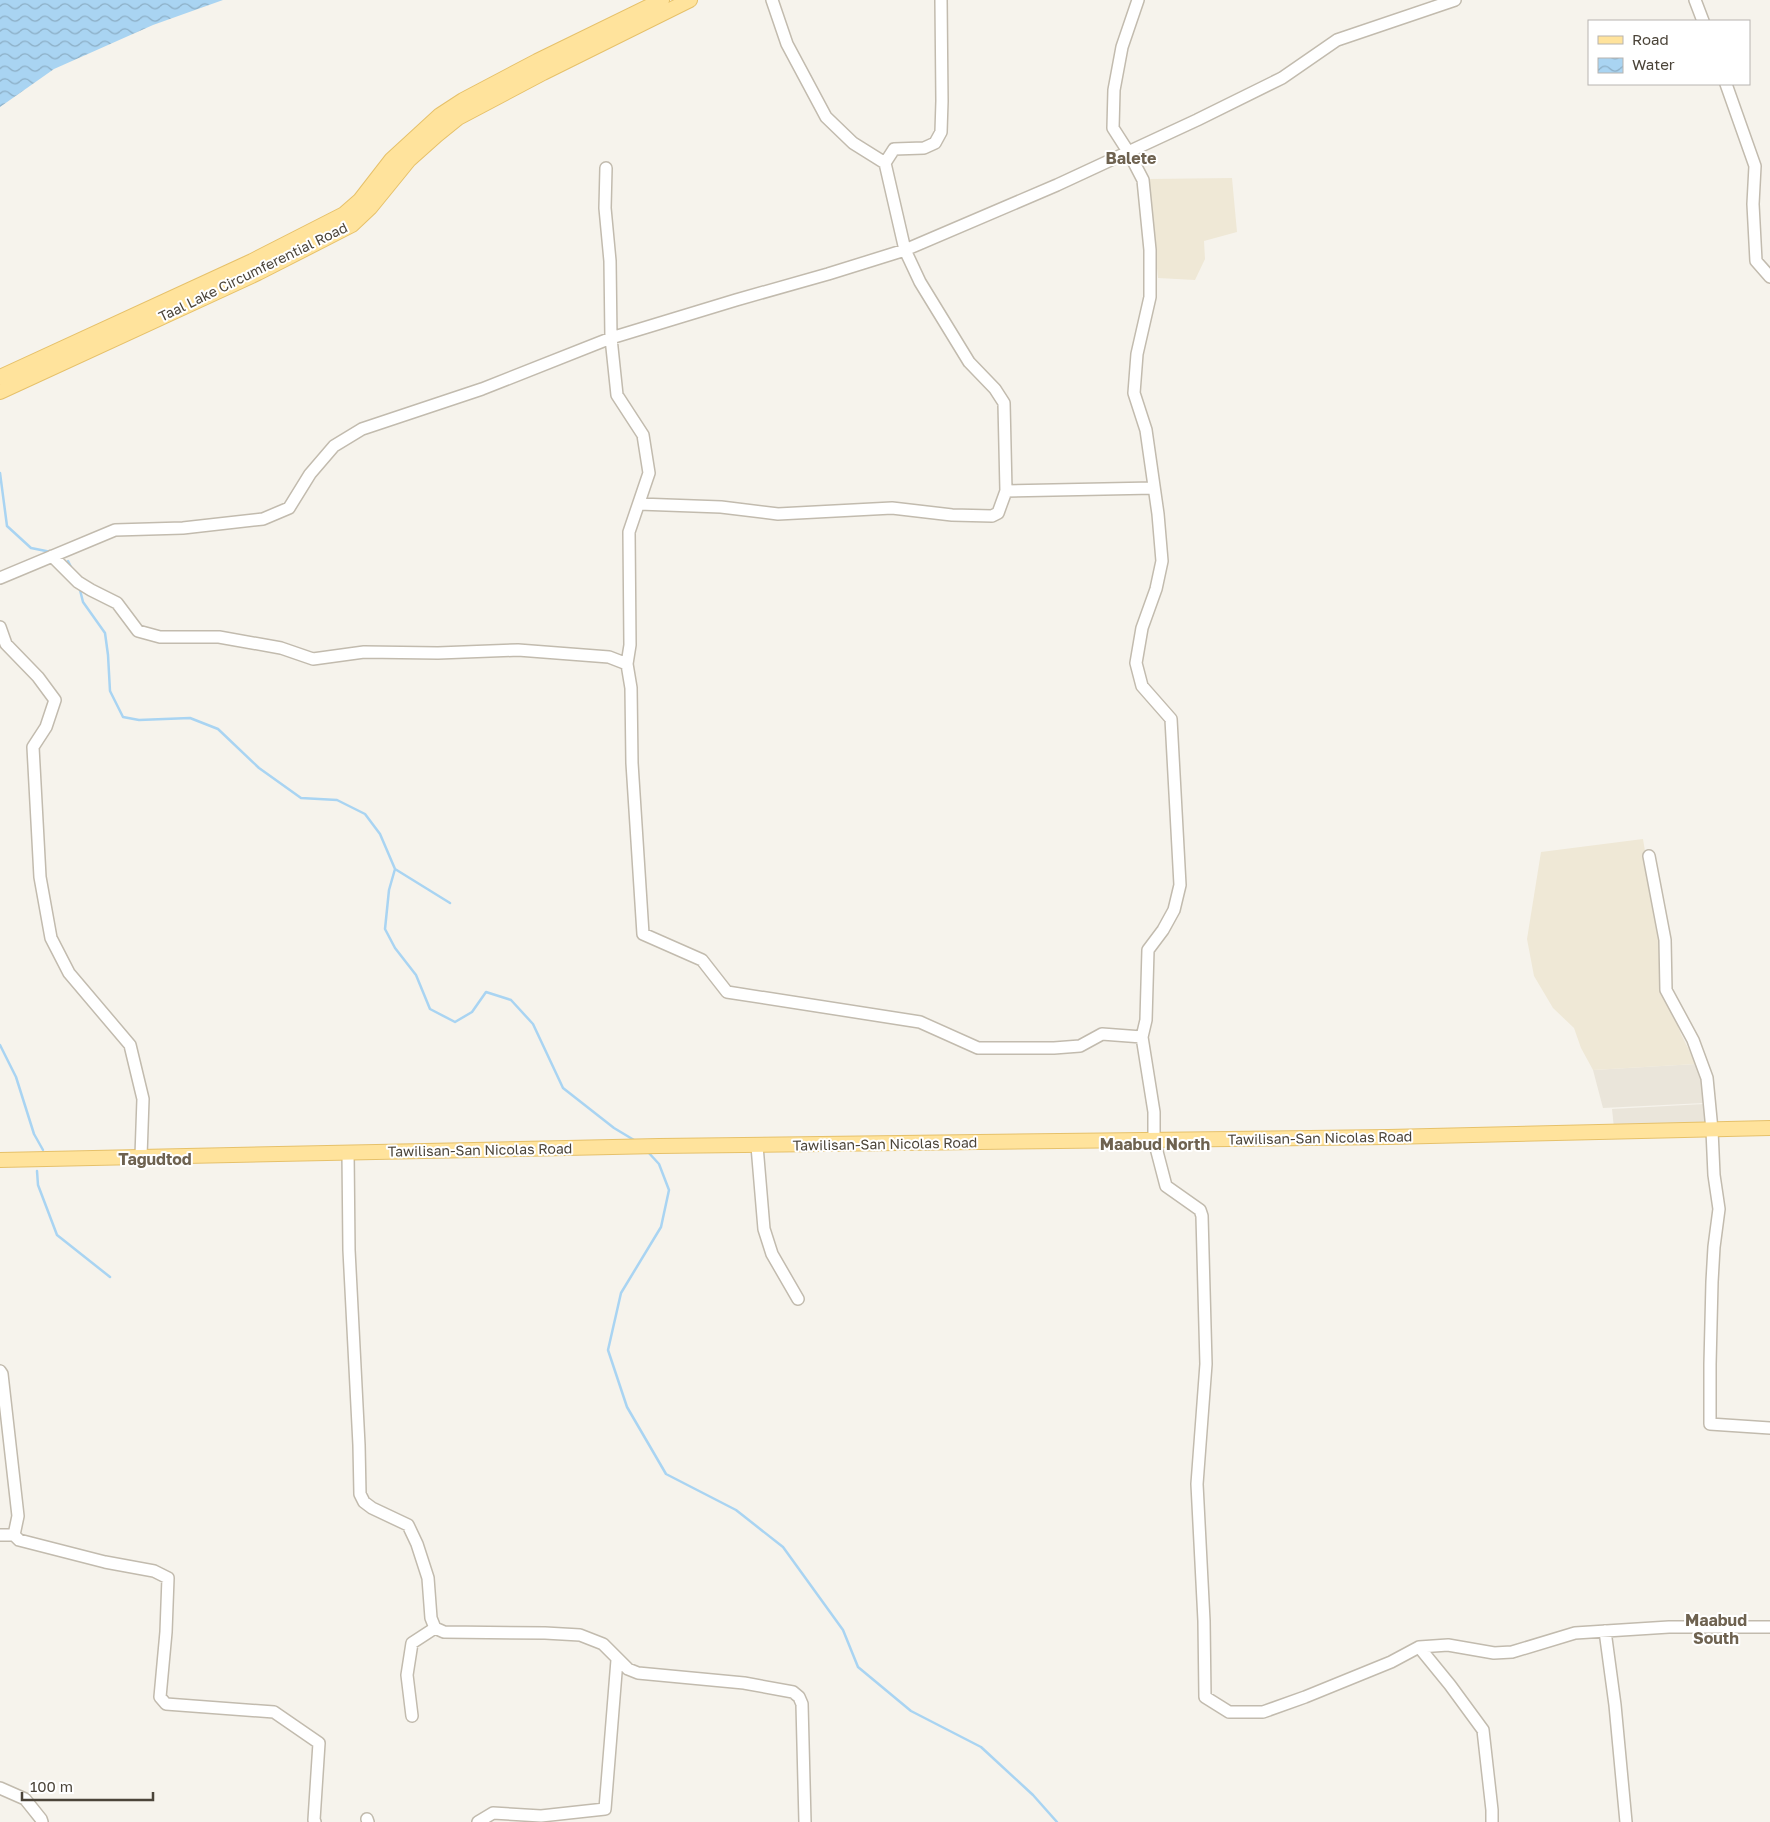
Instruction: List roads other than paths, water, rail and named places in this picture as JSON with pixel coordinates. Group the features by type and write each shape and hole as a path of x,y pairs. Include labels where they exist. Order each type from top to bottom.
{"main road":[{"name":"Taal Lake Circumferential Road","path":"0,377 252,261 344,214 360,200 391,160 440,115 463,100 537,61 662,0"},
{"name":"Taal Lake Circumferential Road","path":"0,392 258,273 345,228 364,214 409,160 458,118 543,73 690,0"},
{"name":"Tawilisan-San Nicolas Road","path":"0,1160 659,1146 1154,1140 1770,1128"}],"street":[{"path":"639,504 721,507 778,514 892,508 952,515 992,516 998,512 1006,492 1004,403 995,390 969,362 920,282 905,250 885,163 853,143 826,117 787,44 772,0"},
{"path":"885,163 894,149 924,148 936,143 941,132 940,0"},
{"path":"1138,0 1122,47 1114,90 1113,128 1143,180 1150,250 1150,297 1137,354 1134,393 1146,430 1162,561 1156,589 1142,628 1136,663 1142,686 1171,719 1180,885 1174,910 1163,930 1148,950 1146,1020 1142,1037 1154,1112 1154,1140 1166,1186 1200,1210 1202,1216 1206,1364 1198,1484 1205,1697 1230,1712 1263,1712 1391,1662 1419,1647 1448,1645 1494,1653 1512,1652 1575,1633 1669,1627 1770,1627"},
{"path":"0,578 115,530 183,528 263,519 289,508 310,474 334,446 362,429 482,390 611,338 905,250 1129,153 1282,78 1337,40 1454,0"},
{"path":"1695,0 1703,20"},
{"path":"1726,85 1754,166 1753,204 1756,261 1770,277"},
{"path":"606,168 605,208 610,261 611,338 617,395 643,435 649,472 628,532 630,645 627,664 631,688 632,763 643,934 702,960 727,992 920,1022 978,1048 1080,1046 1102,1034 1142,1037"},
{"path":"1006,492 1154,488"},
{"path":"52,556 78,582 117,603 138,631 160,638 219,637 281,648 313,659 364,652 438,653 518,650 609,657 627,664"},
{"path":"0,627 6,644 38,677 55,700 46,726 34,747 40,877 49,929 51,938 69,973 130,1045 142,1098 141,1156"},
{"path":"1649,856 1665,940 1666,990 1693,1040 1706,1078 1712,1130 1714,1175 1719,1209 1714,1256 1710,1424 1770,1428"},
{"path":"757,1146 764,1229 772,1254 798,1299"},
{"path":"348,1152 349,1250 360,1494 364,1502 372,1508 408,1525 417,1544 428,1578 431,1618 434,1628"},
{"path":"0,1371 2,1374 18,1516 14,1535"},
{"path":"0,1534 14,1535 19,1540 105,1562 154,1571 168,1578 166,1632 160,1698 166,1704 274,1712 319,1743 315,1822"},
{"path":"434,1628 444,1632 580,1635 603,1644 617,1660 628,1669 638,1673 744,1683 793,1692 799,1697 802,1704 805,1822"},
{"path":"412,1716 407,1675 412,1643 434,1628"},
{"path":"1606,1631 1626,1822"},
{"path":"1419,1647 1450,1684 1483,1730 1492,1822"},
{"path":"478,1822 494,1812 541,1816 605,1809 617,1660"},
{"path":"0,1788 25,1800 42,1819 42,1822"}],"water":[{"path":"0,0 223,0 153,25 54,69 0,107"}],"waterway":[{"path":"0,473 7,526 31,548 51,552"},
{"path":"68,561 72,569"},
{"path":"80,590 83,602 105,633 110,691 123,717 139,720 190,718 218,729 259,768 301,798 337,800 365,814 380,834 395,869 389,890 385,929 395,948 416,975 430,1009 455,1022 472,1012 486,992 511,1000 533,1024 563,1088 614,1128 634,1140"},
{"path":"395,869 450,903"},
{"path":"0,1045 16,1077 34,1134 43,1150"},
{"path":"648,1152 659,1164 669,1190 661,1227 621,1293 608,1350 627,1407 666,1474 736,1510 783,1547 843,1630 858,1667 911,1711 981,1747 1033,1795 1057,1822"},
{"path":"37,1171 38,1185 57,1235 110,1277"}],"district":[{"name":"Balete","path":"1131,158"},
{"name":"Maabud North","path":"1155,1144"},
{"name":"Tagudtod","path":"155,1159"},
{"name":"Maabud South","path":"1716,1629"}]}
